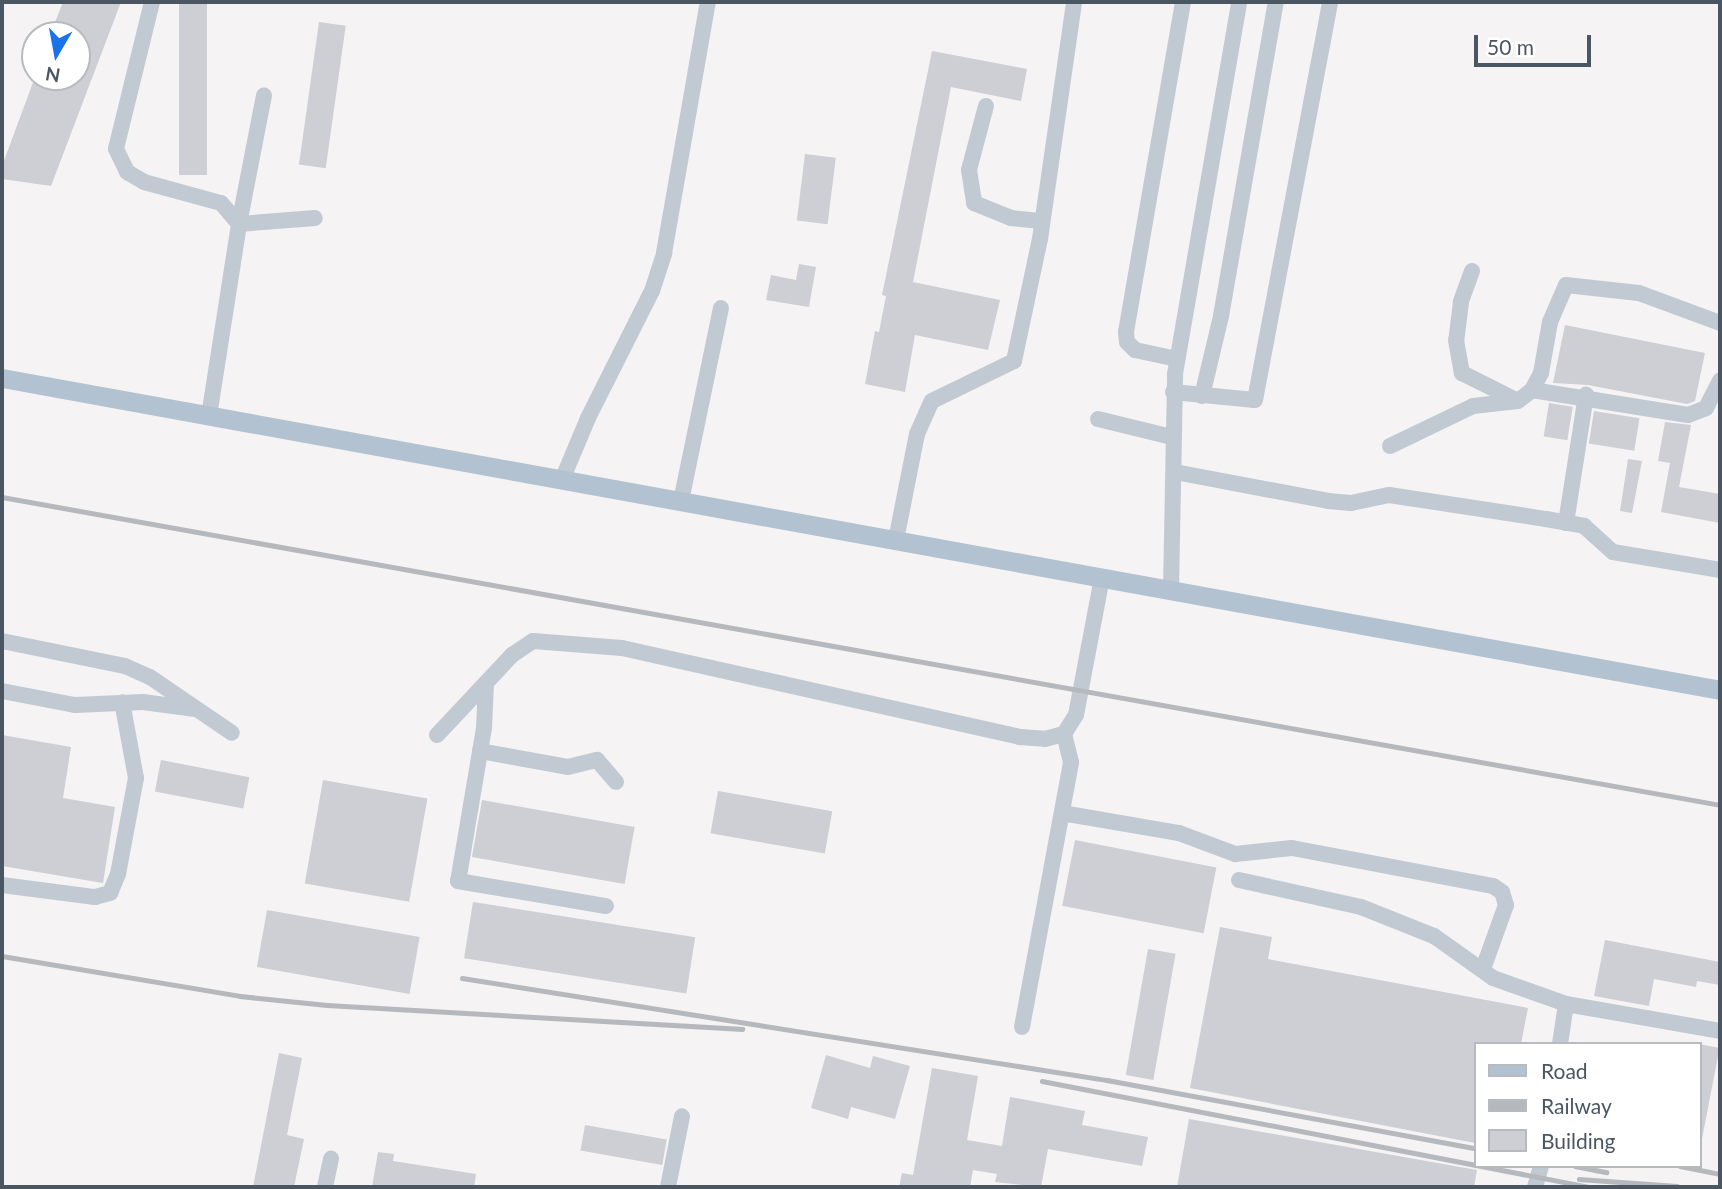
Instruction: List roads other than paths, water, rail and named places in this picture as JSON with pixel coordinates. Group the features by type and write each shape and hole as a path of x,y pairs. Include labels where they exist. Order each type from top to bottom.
{"main road":[{"path":"2,378 1720,690"}],"street":[{"path":"152,2 116,149 127,172 144,182 221,203 239,224"},
{"path":"562,480 588,418 643,314 660,266 708,2"},
{"path":"896,540 917,434 932,401 1014,361 1042,221 1074,2"},
{"path":"1177,359 1135,350 1127,342 1126,332 1183,2"},
{"path":"1171,590 1175,472 1172,437 1173,392 1239,2"},
{"path":"1202,396 1221,316 1276,2"},
{"path":"1173,392 1255,400 1330,2"},
{"path":"209,416 239,224 264,95"},
{"path":"986,106 969,170 974,204 1011,218 1042,221"},
{"path":"239,224 315,218"},
{"path":"1472,271 1461,302 1456,340 1462,373 1518,401"},
{"path":"1390,446 1457,418 1473,406 1518,401 1532,390 1541,373 1550,322 1566,285 1639,293 1720,323"},
{"path":"681,501 721,308"},
{"path":"1532,390 1586,395 1688,415 1706,408 1720,380"},
{"path":"1566,523 1586,395"},
{"path":"1098,419 1172,437"},
{"path":"1175,472 1328,501 1351,503 1389,495 1584,526 1613,552 1720,570"},
{"path":"437,735 512,655 533,641 575,642 622,648 1019,737 1045,739 1064,734 1076,715 1083,690 1102,578"},
{"path":"2,641 125,666 200,709 232,733"},
{"path":"486,683 480,751 458,881 606,906"},
{"path":"2,691 75,705 122,702 200,709"},
{"path":"2,885 95,897 110,892 121,861 136,778 122,702"},
{"path":"1022,1027 1071,762 1064,734"},
{"path":"480,751 568,767 597,760 616,782"},
{"path":"1062,813 1179,833 1235,854 1292,848 1493,886 1502,892 1506,905 1483,969"},
{"path":"1239,880 1361,906 1434,936 1493,978 1566,1004 1720,1031"},
{"path":"1560,1042 1566,1004"},
{"path":"668,1187 682,1116"},
{"path":"325,1187 331,1159"},
{"path":"1535,1187 1540,1168"}],"railway":[{"path":"2,497 1720,805"},
{"path":"2,956 240,996 327,1005 742,1029"},
{"path":"462,978 1107,1080 1474,1148"},
{"path":"1042,1081 1474,1165"},
{"path":"1492,1168 1590,1187"},
{"path":"1585,1168 1606,1172"},
{"path":"1690,1168 1720,1174"},
{"path":"1579,1179 1677,1186"}]}
